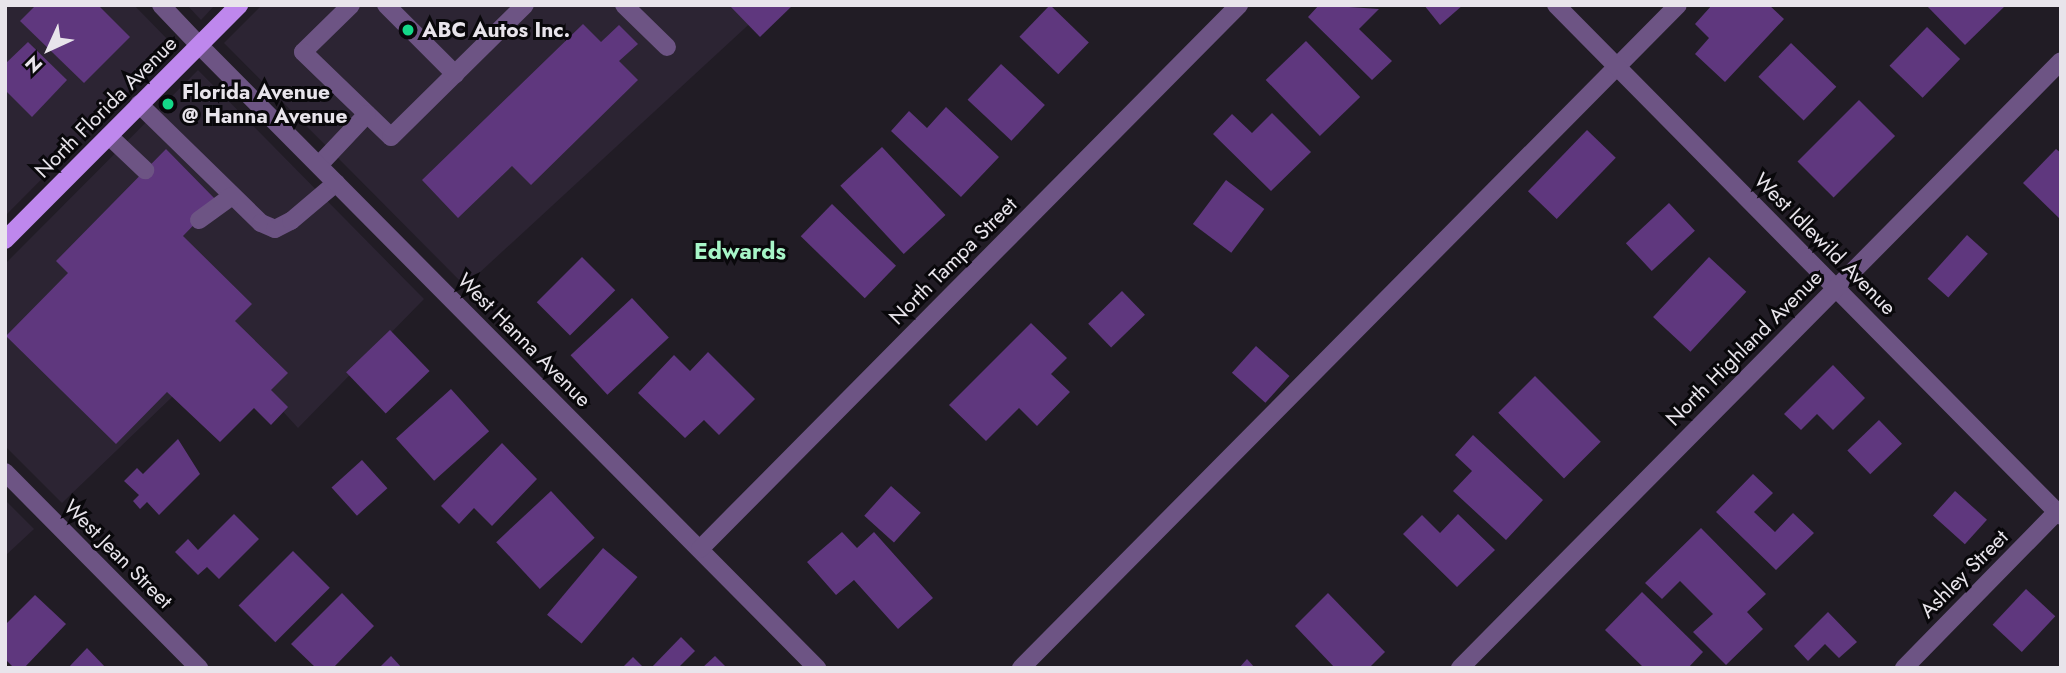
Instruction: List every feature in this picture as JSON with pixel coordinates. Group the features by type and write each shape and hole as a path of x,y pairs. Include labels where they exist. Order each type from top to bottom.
{"main road":[{"name":"North Florida Avenue","path":"5,240 239,5"}],"street":[{"name":"West Hanna Avenue","path":"161,5 817,668"},
{"path":"351,5 303,52 391,137 525,5"},
{"path":"386,5 455,74"},
{"path":"624,5 667,47"},
{"name":"North Tampa Street","path":"700,549 1239,5"},
{"name":"West Idlewild Avenue","path":"1556,5 2059,514"},
{"path":"1021,668 1678,5"},
{"name":"North Highland Avenue","path":"1460,668 2061,61"},
{"path":"139,104 232,196 275,229 336,183"},
{"path":"319,165 367,114"},
{"path":"109,136 145,170"},
{"path":"199,220 232,196"},
{"name":"West Jean Street","path":"5,472 199,668"},
{"name":"Ashley Street","path":"1904,668 2059,514"}],"shaded area":[{"path":"5,5 134,5 174,46 5,216"},
{"path":"187,5 215,5 201,20"},
{"path":"262,5 770,5 465,286 224,43"},
{"path":"198,70 424,299 298,428 224,347 62,503 5,446 5,264"},
{"path":"5,500 34,529 5,556"}],"building":[{"path":"36,5 98,5 130,37 84,83 20,21"},
{"path":"729,5 793,5 760,37"},
{"path":"1050,5 1089,43 1058,74 1019,37"},
{"path":"1319,5 1379,9 1359,29 1392,61 1372,80 1308,17"},
{"path":"1424,5 1463,5 1440,25"},
{"path":"1712,5 1769,5 1784,19 1725,82 1695,54 1709,38 1695,24"},
{"path":"1926,5 2006,5 1965,45"},
{"path":"583,24 601,42 619,25 638,44 619,61 638,80 531,185 512,166 458,218 422,180"},
{"path":"1927,27 1960,59 1923,98 1889,66"},
{"path":"1306,41 1360,97 1320,136 1266,80"},
{"path":"28,42 67,80 32,117 5,90 5,64"},
{"path":"1791,43 1836,87 1804,121 1758,77"},
{"path":"1001,64 1045,105 1011,141 968,100"},
{"path":"1859,100 1895,136 1834,198 1797,162"},
{"path":"946,107 999,157 961,197 891,131 909,111 927,128"},
{"path":"1272,113 1311,152 1271,191 1213,134 1232,114 1252,133"},
{"path":"1587,130 1616,158 1557,219 1528,191"},
{"path":"882,147 945,215 904,254 840,186"},
{"path":"166,149 217,201 183,236 252,304 235,321 288,373 271,390 288,407 271,425 254,408 220,442 167,392 116,444 6,336 68,273 56,261"},
{"path":"2056,149 2061,153 2061,220 2023,183"},
{"path":"1226,180 1264,209 1231,253 1193,224"},
{"path":"1669,203 1695,231 1652,271 1626,243"},
{"path":"832,204 896,266 865,298 801,236"},
{"path":"1967,235 1988,254 1948,298 1928,279"},
{"path":"582,257 615,290 570,335 537,302"},
{"path":"1709,257 1746,292 1690,352 1653,317"},
{"path":"1122,291 1145,315 1111,347 1088,324"},
{"path":"632,298 669,337 607,395 571,355"},
{"path":"1031,323 1067,358 1051,374 1070,392 1037,426 1019,408 986,441 949,405"},
{"path":"390,330 430,371 386,413 346,372"},
{"path":"1256,346 1289,376 1265,403 1232,373"},
{"path":"708,352 755,399 719,435 704,420 685,438 638,393 674,355 690,371"},
{"path":"1833,365 1865,398 1833,430 1817,414 1801,430 1784,414"},
{"path":"1535,376 1601,442 1564,479 1498,413"},
{"path":"451,389 489,431 434,481 396,439"},
{"path":"1879,420 1902,444 1870,474 1847,451"},
{"path":"1473,435 1543,500 1506,540 1453,491 1472,471 1455,455"},
{"path":"178,439 200,474 159,515 147,502 140,509 133,501 139,495 124,481 137,468 143,474"},
{"path":"502,443 537,479 492,526 474,508 459,524 441,506"},
{"path":"362,460 387,488 357,516 332,487"},
{"path":"1753,474 1773,493 1754,512 1775,532 1793,513 1814,533 1776,570 1716,512"},
{"path":"891,486 921,513 894,542 864,516"},
{"path":"551,491 595,538 540,589 496,542"},
{"path":"1955,491 1987,520 1965,544 1933,516"},
{"path":"234,514 259,539 219,579 207,567 198,575 175,552 188,539 198,550"},
{"path":"1458,514 1495,550 1457,587 1403,534 1422,515 1440,533"},
{"path":"1701,528 1766,594 1747,612 1763,629 1726,665 1693,632 1713,614 1680,581 1662,599 1645,583"},
{"path":"842,532 857,548 874,532 933,598 898,629 854,580 836,595 807,562"},
{"path":"603,548 637,577 582,644 547,615"},
{"path":"293,551 330,588 275,642 239,605"},
{"path":"2026,589 2055,616 2022,652 1993,625"},
{"path":"1642,592 1703,652 1688,668 1644,668 1605,630"},
{"path":"342,593 374,626 333,668 316,668 291,644"},
{"path":"1328,593 1385,652 1369,668 1335,668 1295,626"},
{"path":"35,595 66,624 24,668 14,668 5,659 5,625"},
{"path":"1828,612 1857,642 1839,658 1825,644 1808,661 1794,646"},
{"path":"681,637 695,651 678,668 651,668"},
{"path":"87,648 106,668 68,668"},
{"path":"391,656 402,668 379,668"},
{"path":"715,656 727,668 702,668"},
{"path":"633,657 644,668 622,668"},
{"path":"1247,659 1255,668 1239,668"}],"place":[{"name":"ABC Autos Inc.","path":"408,30"},
{"name":"Florida Avenue @ Hanna Avenue","path":"168,104"}],"district":[{"name":"Edwards","path":"740,251"}]}
